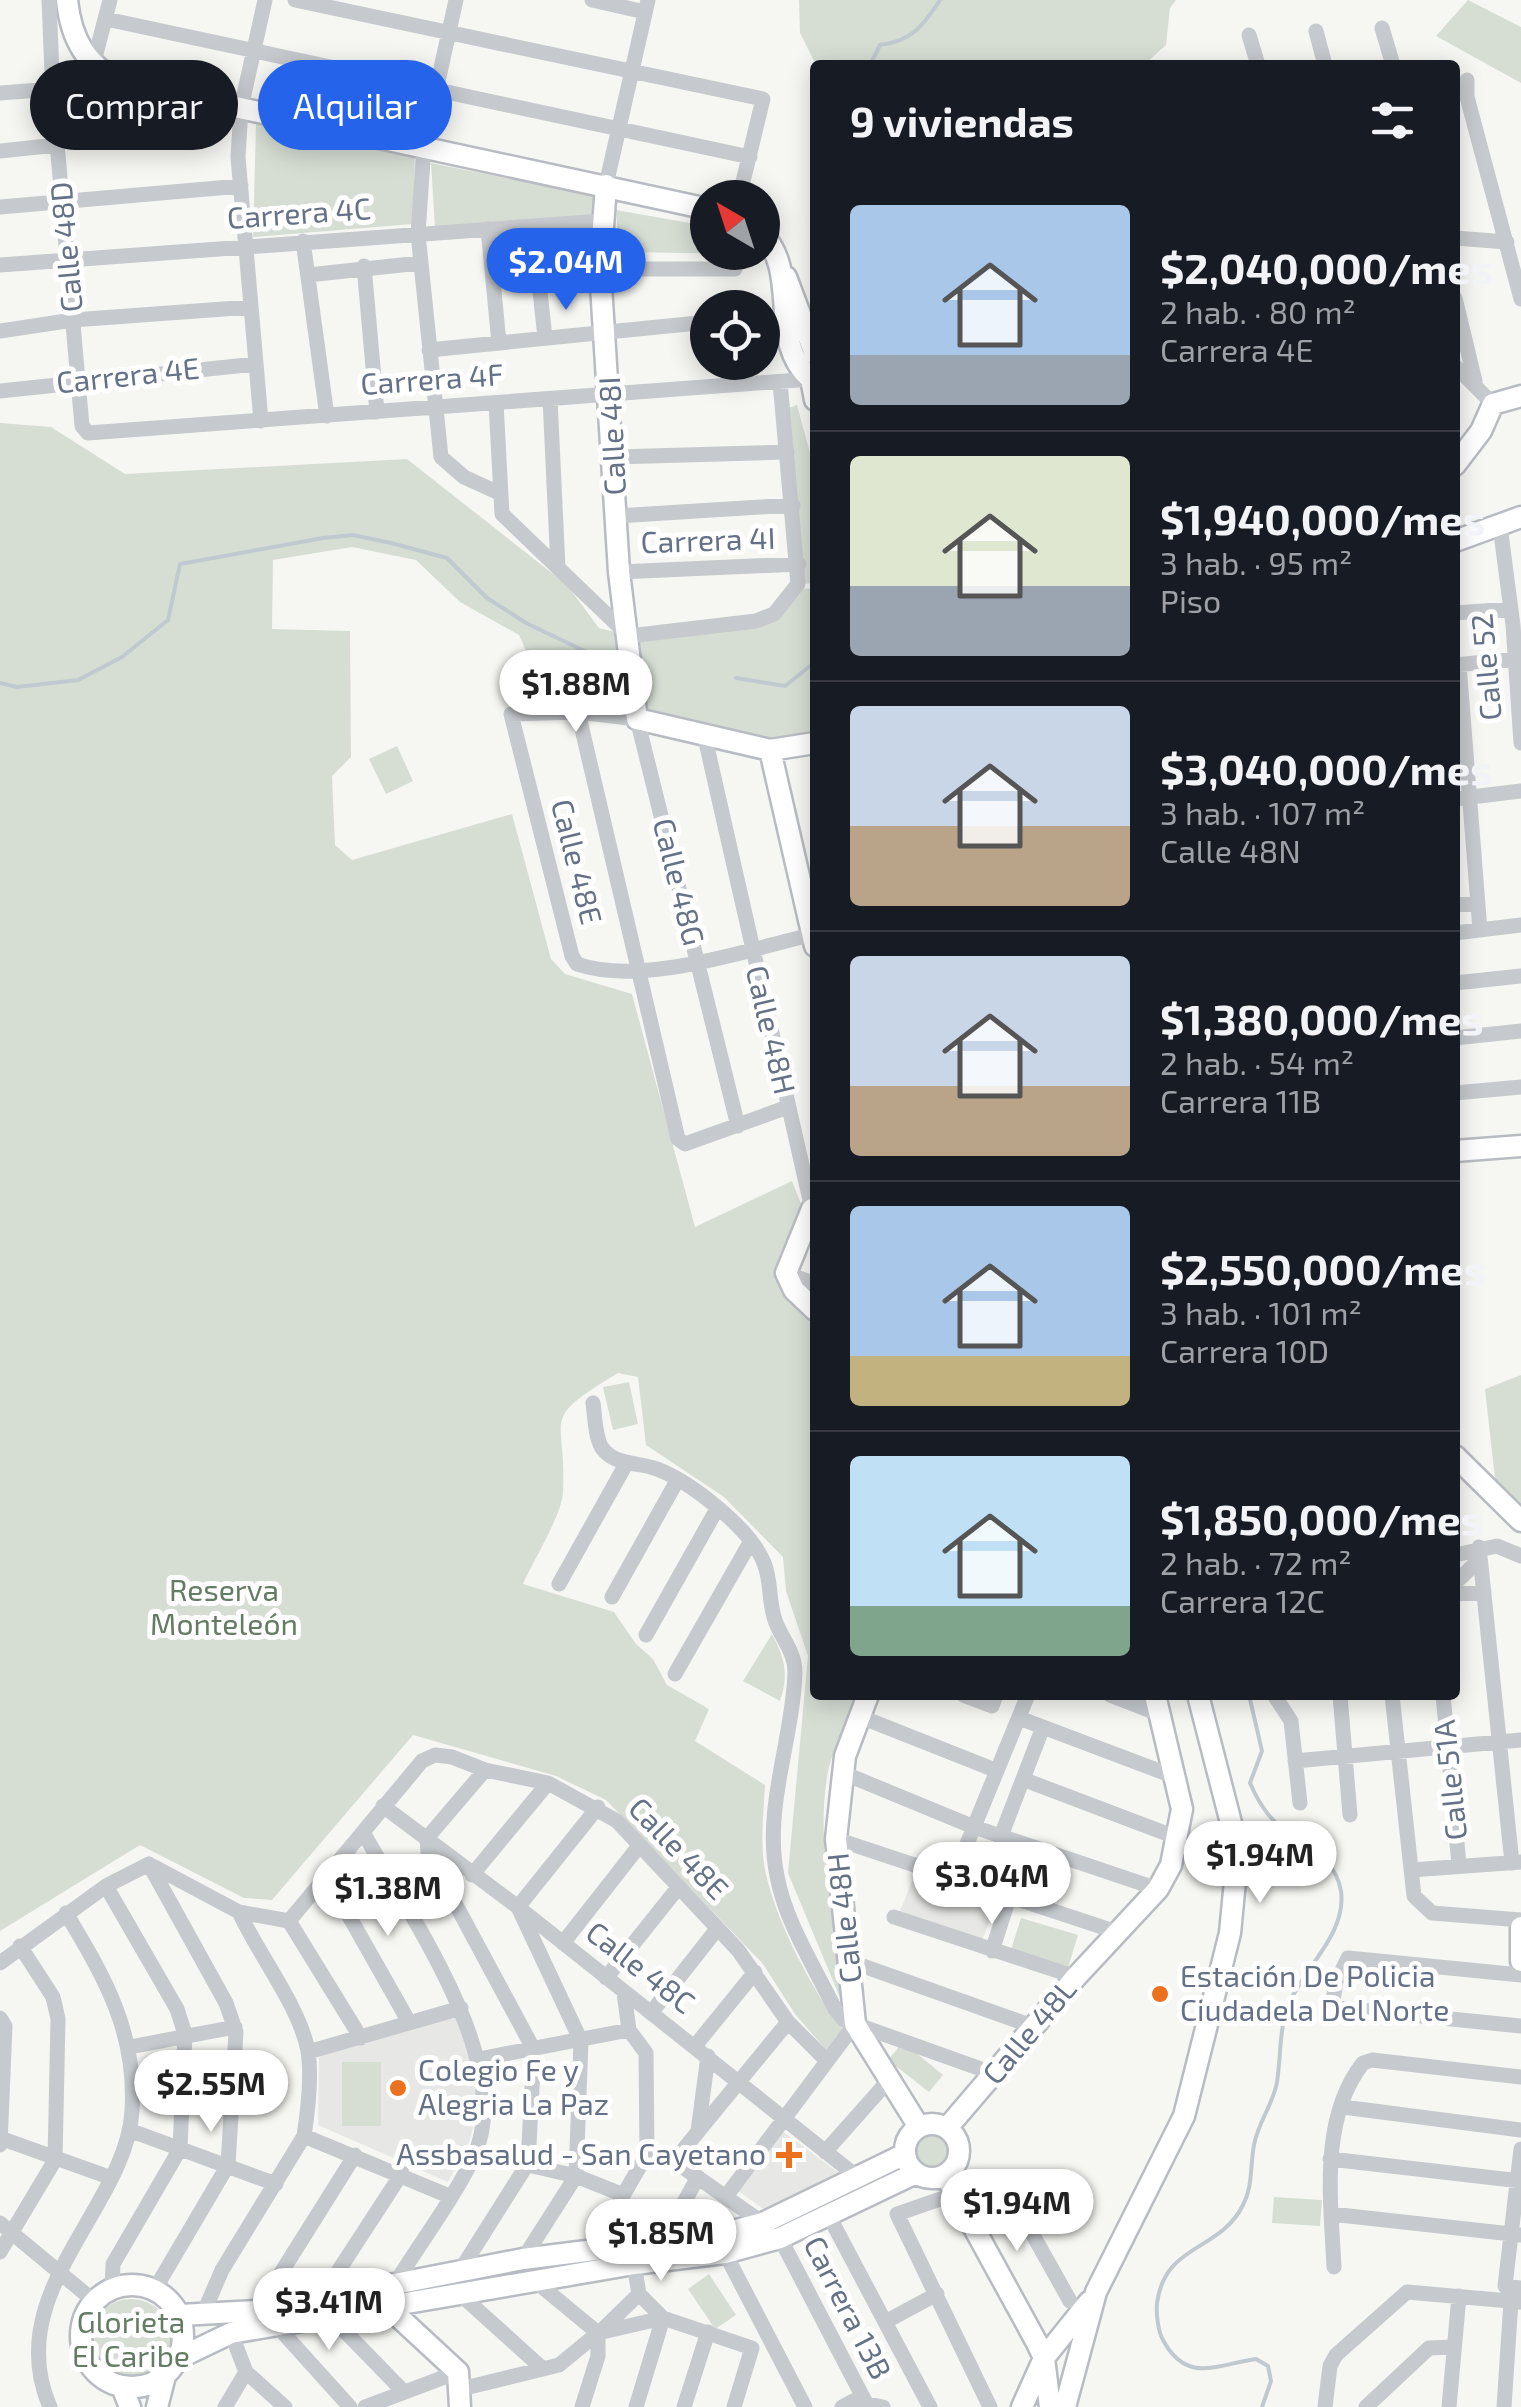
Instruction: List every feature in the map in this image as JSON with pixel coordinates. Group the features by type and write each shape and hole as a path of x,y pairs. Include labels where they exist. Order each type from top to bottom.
{"street":[{"name":"Calle 48D","path":"49,0 52,60"},
{"path":"67,0 70,29 88,58 124,83 258,111"},
{"path":"88,58 110,0"},
{"path":"261,421 241,186 241,108 265,0"},
{"path":"296,0 762,100 744,180"},
{"path":"442,60 456,0"},
{"path":"592,0 647,6"},
{"name":"Calle 48I","path":"629,636 618,572 611,392 600,269 606,185 647,6"},
{"path":"106,19 294,60"},
{"path":"1382,28 1391,60"},
{"path":"1316,31 1324,60"},
{"path":"1249,34 1257,60"},
{"path":"1467,80 1467,98 1521,299"},
{"path":"0,93 30,91"},
{"path":"452,91 750,157"},
{"path":"0,151 30,147"},
{"name":"Calle 48D","path":"58,150 82,426 88,433"},
{"path":"424,150 418,234 441,457 464,478 499,493"},
{"path":"447,150 690,205"},
{"path":"0,207 241,186"},
{"name":"Carrera 4C","path":"0,264 68,256 602,221"},
{"path":"533,226 544,338"},
{"path":"488,229 499,344"},
{"path":"1460,238 1507,242"},
{"path":"303,241 327,416"},
{"path":"780,262 792,350 810,378"},
{"path":"308,274 420,263"},
{"path":"364,266 376,412"},
{"path":"600,269 690,270"},
{"path":"782,271 810,341"},
{"path":"0,331 73,320 251,307"},
{"path":"780,316 785,316"},
{"path":"1460,320 1474,380"},
{"path":"429,350 690,324"},
{"name":"Carrera 4E","path":"0,391 256,364"},
{"path":"1460,370 1493,404"},
{"path":"496,404 502,514 629,636 756,621 774,614 798,584 780,382"},
{"name":"Carrera 4F","path":"88,433 611,392 780,382 810,384"},
{"path":"1493,404 1521,396"},
{"path":"550,399 558,568"},
{"path":"1460,458 1481,431 1493,404"},
{"path":"614,457 787,452"},
{"path":"618,516 793,505"},
{"path":"1460,540 1521,517"},
{"name":"Calle 52","path":"1500,526 1514,574 1521,742"},
{"name":"Carrera 4I","path":"618,572 799,564"},
{"path":"1460,614 1515,620"},
{"name":"Calle 48G","path":"629,636 637,719 738,1126"},
{"path":"1460,665 1516,659"},
{"path":"788,1107 686,1144 678,1139 578,712 637,719 705,738 770,750 810,744"},
{"name":"Calle 48E","path":"578,712 512,714 572,956 578,964 641,972"},
{"name":"Calle 48H","path":"705,738 788,1107 809,1175"},
{"path":"1460,743 1462,798 1473,851 1480,930"},
{"path":"770,750 810,921"},
{"path":"1462,798 1521,790"},
{"path":"1460,852 1473,851"},
{"path":"1460,905 1478,903"},
{"path":"1460,932 1521,925"},
{"path":"641,972 810,939"},
{"path":"1460,982 1521,976"},
{"path":"1460,1037 1521,1031"},
{"path":"1460,1093 1521,1087"},
{"path":"1460,1151 1521,1146"},
{"name":"Calle 48H","path":"786,1273 810,1216"},
{"path":"786,1273 810,1282"},
{"path":"786,1273 794,1290 810,1305"},
{"path":"593,1403 600,1445 626,1464 655,1468 678,1479 718,1509 751,1540 763,1558 776,1622 794,1662 778,1777 774,1850 777,1879 835,2009 855,2024 995,2074"},
{"path":"1460,1461 1521,1521"},
{"path":"559,1584 626,1464"},
{"path":"612,1598 678,1479"},
{"path":"646,1635 718,1509"},
{"path":"675,1674 751,1540"},
{"path":"1460,1555 1479,1554 1497,1546 1521,1556"},
{"path":"1460,1577 1479,1554"},
{"path":"1411,1870 1516,1862 1498,1741 1479,1554"},
{"path":"1460,1594 1484,1592"},
{"name":"Calle 48H","path":"866,1700 843,1774 836,1839 855,2024 918,2127"},
{"path":"953,1878 1026,1700"},
{"path":"1064,2407 1096,2292 1184,2116 1230,1933 1238,1850 1199,1700"},
{"path":"1277,1700 1291,1721 1300,1803"},
{"path":"1340,1700 1350,1815"},
{"path":"1392,1700 1414,1896 1422,1908 1432,1913 1521,1924 1521,1961"},
{"name":"Calle 51A","path":"1443,1700 1459,1866"},
{"path":"1025,1780 1178,1838 1182,1809 1178,1778 1157,1704"},
{"path":"861,1717 995,1770"},
{"path":"1019,1718 1178,1778"},
{"path":"1000,1836 1043,1727"},
{"path":"1295,1761 1521,1740"},
{"name":"Calle 48E","path":"383,1806 422,1761 435,1755 548,1783 598,1807 717,1929 754,1972 788,2022 828,2061"},
{"path":"460,2284 528,2163 534,2050 428,1854 427,1838 485,1770"},
{"path":"843,1774 974,1827 1158,1889"},
{"path":"472,1875 548,1783"},
{"path":"289,1921 328,1879 383,1806"},
{"name":"Calle 48C","path":"383,1806 518,1907 860,2179"},
{"path":"523,2258 576,2176 580,2041 518,1907 598,1807"},
{"path":"363,1832 460,2008 479,2059 482,2083 476,2153 393,2287 390,2308 459,2390"},
{"name":"Calle 48L","path":"947,2128 1076,1977 1158,1889 1178,1838"},
{"path":"836,1839 1117,1932"},
{"path":"562,1943 640,1846"},
{"path":"0,1963 106,1886 149,1864"},
{"path":"149,1864 238,1912 289,1921 362,2038"},
{"path":"149,1864 235,2027 228,2165 155,2289"},
{"path":"328,1879 409,2022"},
{"path":"106,1886 177,2009 185,2034 180,2149 113,2264 112,2288"},
{"path":"606,1978 677,1889"},
{"path":"992,1950 1009,1898"},
{"path":"202,2314 222,2270 304,2136 308,2052 300,2028 238,1912"},
{"path":"50,2407 26,2358 27,2317 48,2263 106,2176 129,2130 130,2047 112,1991 66,1913"},
{"path":"894,1917 1076,1977"},
{"path":"650,2013 717,1929"},
{"path":"0,2252 6,2228 55,2160 58,2019 53,1997 20,1946"},
{"path":"1521,1975 1348,1958 1336,1982 1332,2008 1521,2026"},
{"path":"849,1962 1035,2027"},
{"path":"698,2131 701,2051 754,1972"},
{"path":"592,2248 647,2154 646,2053 629,2030 624,1993"},
{"path":"308,2052 460,2008"},
{"path":"0,2018 5,2026 2,2142 106,2176"},
{"path":"674,2161 788,2022"},
{"path":"726,2195 855,2024"},
{"path":"130,2047 235,2027"},
{"path":"479,2059 629,2030"},
{"path":"1334,2267 1330,2159 1343,2106 1363,2063 1372,2060 1521,2077"},
{"path":"826,2152 889,2080"},
{"path":"1343,2106 1521,2130"},
{"path":"910,2164 908,2138 918,2127 929,2124 947,2128 957,2141 959,2152 950,2184 1044,2358 1050,2407"},
{"path":"129,2130 276,2184"},
{"path":"304,2136 402,2173 450,2196"},
{"path":"1504,2407 1521,2149"},
{"path":"476,2153 576,2176 621,2194"},
{"path":"647,2154 674,2161 763,2224"},
{"path":"256,2311 355,2155"},
{"path":"1330,2159 1519,2180"},
{"path":"179,2358 231,2333 276,2326 393,2287 535,2281 634,2264 763,2224 860,2179 910,2164"},
{"path":"910,2164 930,2178 950,2184 1002,2178 1070,2301"},
{"path":"180,2314 390,2308 523,2258 592,2248 725,2253 780,2238 829,2216 910,2164"},
{"path":"326,2308 402,2173"},
{"path":"671,2250 698,2177"},
{"path":"950,2184 898,2214 990,2407"},
{"path":"1331,2214 1515,2234"},
{"path":"829,2216 930,2407"},
{"path":"6,2228 94,2300"},
{"name":"Carrera 13B","path":"780,2238 866,2403"},
{"path":"725,2253 805,2407"},
{"path":"634,2264 639,2294 663,2318 752,2348 736,2406"},
{"path":"535,2281 598,2333"},
{"path":"157,2407 165,2376 179,2358 184,2336 180,2314 155,2289 141,2284 112,2288 94,2300 81,2325 82,2352 97,2375 126,2397 165,2376"},
{"path":"460,2284 543,2369"},
{"path":"1325,2407 1330,2366 1336,2355 1399,2296 1416,2290 1459,2296 1514,2295"},
{"path":"1022,2407 1044,2358 1096,2292"},
{"path":"364,2407 459,2390 559,2365 639,2294"},
{"path":"886,2322 937,2294"},
{"path":"1449,2407 1459,2296"},
{"path":"326,2308 402,2399"},
{"path":"598,2333 663,2318"},
{"path":"636,2407 663,2318"},
{"path":"276,2326 350,2407"},
{"path":"684,2407 708,2332"},
{"path":"231,2333 246,2372 275,2403"},
{"path":"582,2407 598,2356 598,2333"},
{"path":"1366,2407 1429,2348 1454,2347"},
{"path":"225,2407 246,2372"},
{"path":"843,2406 866,2403 884,2407"}],"shaded area":[{"path":"915,1874 996,1906 981,1943 900,1911"},
{"name":"Colegio Fe y Alegria La Paz","path":"458,2010 479,2071 478,2104 470,2140 448,2182 318,2125 319,2054"},
{"name":"Assbasalud - San Cayetano","path":"782,2131 846,2178 771,2214 735,2189"}],"green space":[{"path":"799,0 1176,0 1170,8 1166,45 1150,60 814,60 800,33"},
{"path":"1468,0 1521,27 1521,83 1436,36"},
{"path":"256,123 258,150 415,150 413,224 253,237"},
{"path":"431,163 594,196 596,218 435,228"},
{"path":"616,210 690,223 690,253 619,252"},
{"path":"797,405 810,453 810,583 803,584 789,408"},
{"name":"Reserva Monteleón","path":"0,423 51,427 125,474 407,459 567,585 599,628 647,640 777,620 804,589 810,588 810,739 771,745 646,713 595,692 537,676 519,635 460,602 416,560 352,547 273,560 272,629 350,631 351,757 332,776 335,845 352,860 512,814 551,959 565,974 632,994 695,1227 792,1181 803,1209 784,1245 778,1270 786,1294 810,1321 810,1700 855,1700 829,1767 824,1828 846,2012 788,1873 808,1656 786,1591 783,1557 724,1497 646,1445 638,1377 618,1373 566,1411 561,1433 561,1502 523,1584 614,1612 636,1644 653,1659 667,1685 709,1709 695,1741 765,1785 763,1855 773,1898 805,1970 843,2029 826,2050 795,2014 763,1964 606,1800 556,1776 413,1735 272,1900 244,1898 140,1845 0,1931"},
{"path":"397,746 413,781 386,794 369,759"},
{"path":"1521,1375 1521,1508 1495,1479 1485,1389"},
{"path":"629,1382 638,1424 613,1430 603,1387"},
{"path":"772,1634 784,1667 780,1701 743,1681"},
{"path":"1021,1918 1078,1935 1068,1968 1011,1950"},
{"path":"903,2042 943,2075 929,2092 888,2060"},
{"path":"342,2062 381,2062 381,2126 342,2126"},
{"path":"931,2131 946,2138 953,2153 946,2168 931,2175 916,2168 909,2153 916,2138"},
{"path":"1274,2197 1322,2200 1320,2226 1272,2223"},
{"path":"709,2274 736,2315 715,2329 688,2289"},
{"name":"Glorieta El Caribe","path":"131,2299 147,2302 160,2311 169,2324 169,2356 160,2369 147,2378 131,2381 115,2378 102,2369 93,2356 90,2340 93,2324 102,2311 115,2302"}],"waterway":[{"path":"872,60 880,45 916,31 940,0"},
{"path":"0,683 17,687 78,680 122,657 168,620 180,564 353,535 447,558 487,598 526,623 591,654"},
{"path":"736,678 785,686 810,666"},
{"path":"1250,1700 1262,1751 1250,1783 1275,1822 1331,1868 1341,1891 1341,1907 1331,1937 1295,1992 1285,2015 1277,2082 1256,2137 1243,2205 1221,2232 1171,2269 1162,2283 1157,2312 1163,2340 1182,2363 1204,2368 1256,2359 1268,2366 1271,2381 1262,2407"}],"place":[{"name":"Estación De Policia Ciudadela Del Norte","path":"1160,1994"},
{"name":"Colegio Fe y Alegria La Paz","path":"398,2088"},
{"name":"Assbasalud - San Cayetano","path":"789,2155"}]}
